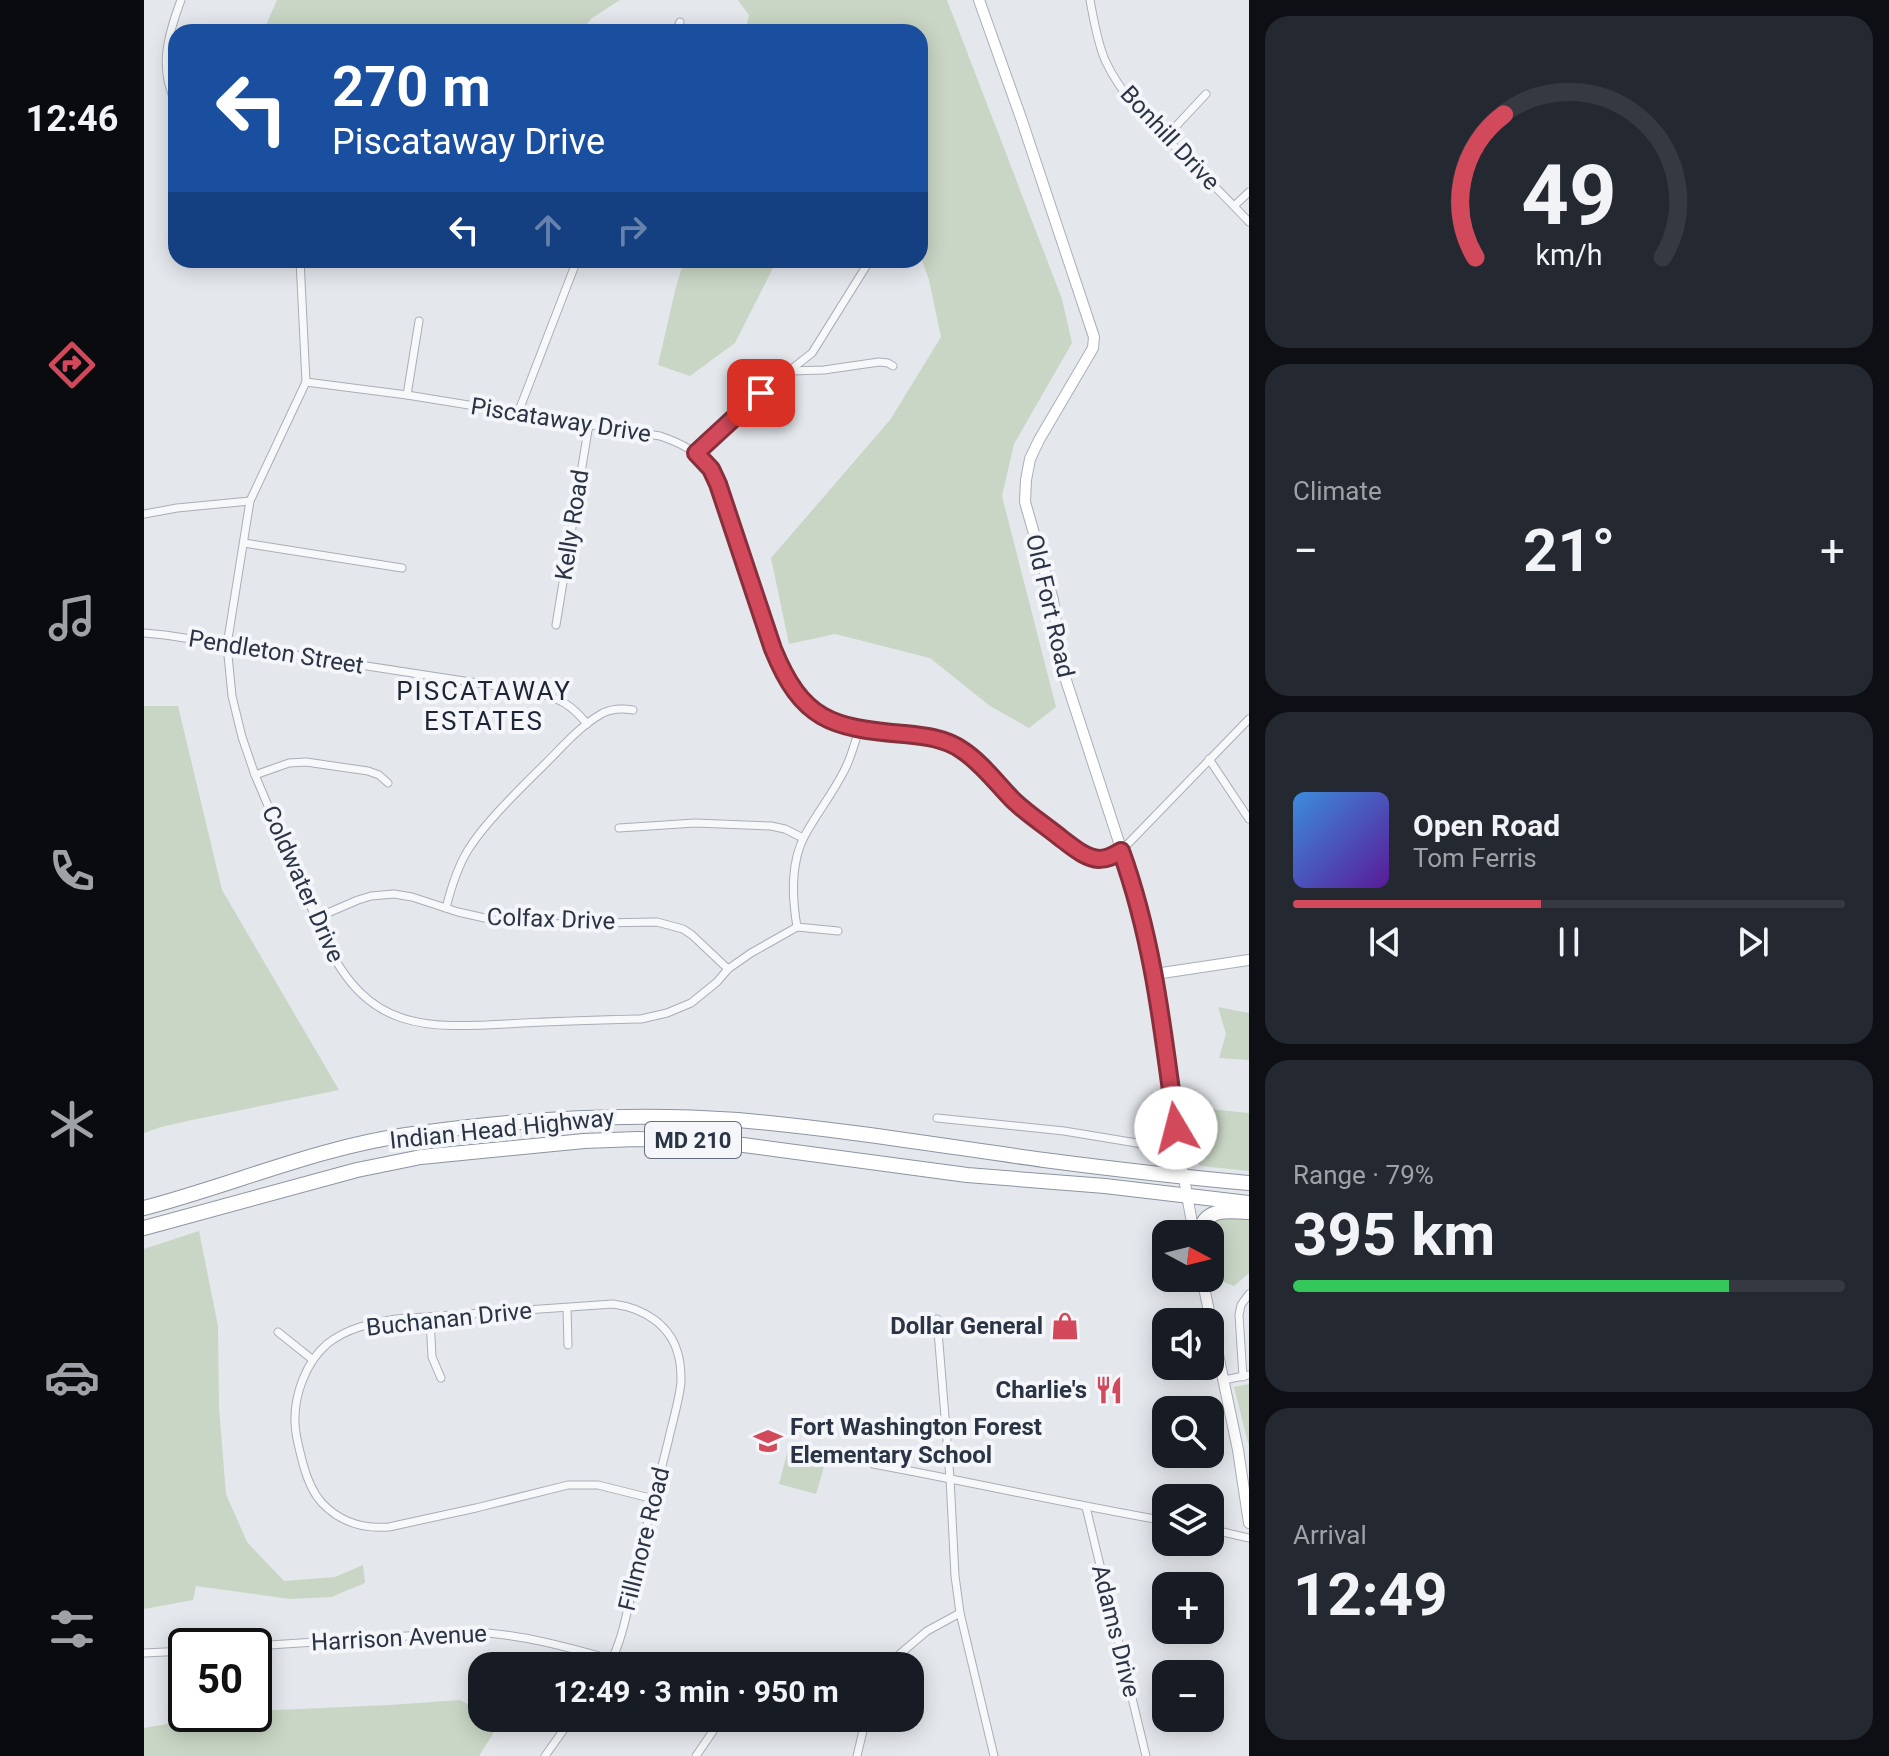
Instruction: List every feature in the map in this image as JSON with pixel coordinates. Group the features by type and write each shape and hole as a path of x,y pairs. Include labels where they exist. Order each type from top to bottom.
{"highway":[{"name":"Indian Head Highway","path":"144,1208 285,1163 402,1136 539,1122 629,1117 777,1124 1249,1183"},
{"name":"Indian Head Highway","path":"144,1228 357,1170 421,1157 584,1141 637,1139 721,1142 967,1175 1105,1186 1249,1203"},
{"path":"1205,1220 1217,1212 1249,1212"}],"main road":[{"name":"Old Fort Road","path":"979,0 1094,337 1093,348 1030,459 1025,502 1047,575 1061,665 1139,906 1155,974 1192,1220"},
{"path":"1155,974 1249,960"},
{"path":"1224,1380 1249,1523"}],"street":[{"path":"173,24 181,0"},
{"name":"Bonhill Drive","path":"1090,0 1095,30 1106,62 1122,90 1249,222"},
{"path":"168,42 168,83"},
{"path":"1165,138 1206,94"},
{"path":"1234,206 1249,192"},
{"path":"144,514 250,501 306,382 300,268"},
{"path":"518,413 574,268"},
{"path":"696,453 761,393 812,353 865,268"},
{"path":"407,395 419,321"},
{"path":"790,371 824,370 879,362 893,366"},
{"name":"Piscataway Drive","path":"306,382 589,424 678,442 696,453 711,469 773,649 786,678 812,710 832,721 859,729 926,736 954,745 975,761 1029,814 1079,852 1090,858 1103,859 1121,851"},
{"name":"Kelly Road","path":"556,625 589,424"},
{"name":"Coldwater Drive","path":"250,501 227,645 235,714 255,775 332,956 361,993 399,1017 432,1025 641,1019 691,1003 728,969 797,927"},
{"path":"244,543 402,568"},
{"name":"Pendleton Street","path":"144,633 536,692 566,703 587,724"},
{"path":"446,908 454,879 474,842 521,788 587,724 608,711 621,708 633,710"},
{"path":"1121,851 1249,719"},
{"path":"838,931 797,927 793,885 803,838 845,770 859,729"},
{"path":"1209,759 1249,819"},
{"path":"255,775 289,763 306,762 368,771 388,783"},
{"path":"619,828 695,823 771,826 803,838"},
{"name":"Colfax Drive","path":"316,918 358,900 383,895 412,897 486,919 518,923 657,922 675,926 692,935 728,969"},
{"path":"937,1118 1064,1131 1179,1150"},
{"path":"1224,1380 1246,1376 1239,1315 1241,1305 1249,1294"},
{"name":"Buchanan Drive","path":"654,1499 598,1485 568,1485 389,1527 350,1523 320,1501 311,1487 299,1448 295,1421 302,1380 325,1346 365,1324 396,1319 605,1304 627,1306 648,1315 671,1338 680,1359 681,1384 675,1411"},
{"path":"567,1308 568,1345"},
{"path":"430,1318 432,1357 441,1378"},
{"path":"937,1319 955,1576 960,1613 994,1756"},
{"path":"278,1332 313,1360"},
{"name":"Fillmore Road","path":"614,1652 675,1411"},
{"path":"873,1464 1152,1519"},
{"name":"Adams Drive","path":"1086,1507 1146,1756"},
{"path":"1224,1532 1249,1538"},
{"path":"902,1652 927,1631 960,1613"},
{"name":"Harrison Avenue","path":"272,1645 487,1632 575,1652"},
{"path":"144,1653 168,1652"},
{"path":"545,1756 562,1732"},
{"path":"696,1756 712,1732"},
{"path":"857,1756 863,1732"}],"green space":[{"path":"277,0 620,0 587,24 266,24"},
{"path":"738,0 947,0 1062,299 1072,343 1014,444 1002,496 1056,707 1029,728 990,706 930,658 835,634 789,644 771,558 890,420 941,337 925,268 928,268 928,24 747,24 749,15"},
{"path":"682,268 773,268 735,343 690,376 658,365"},
{"path":"144,706 178,706 222,890 339,1090 144,1133"},
{"path":"1218,1007 1249,1013 1249,1060 1219,1058 1226,1034"},
{"path":"1180,1106 1249,1113 1249,1171 1201,1166 1195,1162 1185,1139"},
{"path":"1249,1217 1249,1273 1234,1286 1224,1282 1224,1220 1221,1220"},
{"path":"199,1231 218,1326 219,1408 226,1494 247,1542 284,1581 335,1577 363,1565 365,1583 331,1597 290,1599 196,1586 193,1600 144,1609 144,1249"},
{"path":"1249,1384 1249,1447 1234,1387"},
{"path":"788,1450 826,1460 816,1494 779,1484"},
{"path":"460,1700 468,1704 468,1732 494,1732 479,1756 144,1756 144,1728 168,1724 168,1732 272,1732 272,1710"}],"place":[{"name":"Dollar General","path":"1065,1326"},
{"name":"Charlie's","path":"1109,1390"},
{"name":"Fort Washington Forest Elementary School","path":"768,1441"}],"district":[{"name":"PISCATAWAY ESTATES","path":"484,706"}],"route":[{"path":"761,393 696,453 711,469 718,484 773,649 790,686 812,710 844,726 926,736 948,742 963,750 1029,814 1079,852 1090,858 1103,859 1121,851 1139,906 1155,974 1176,1128"}]}
